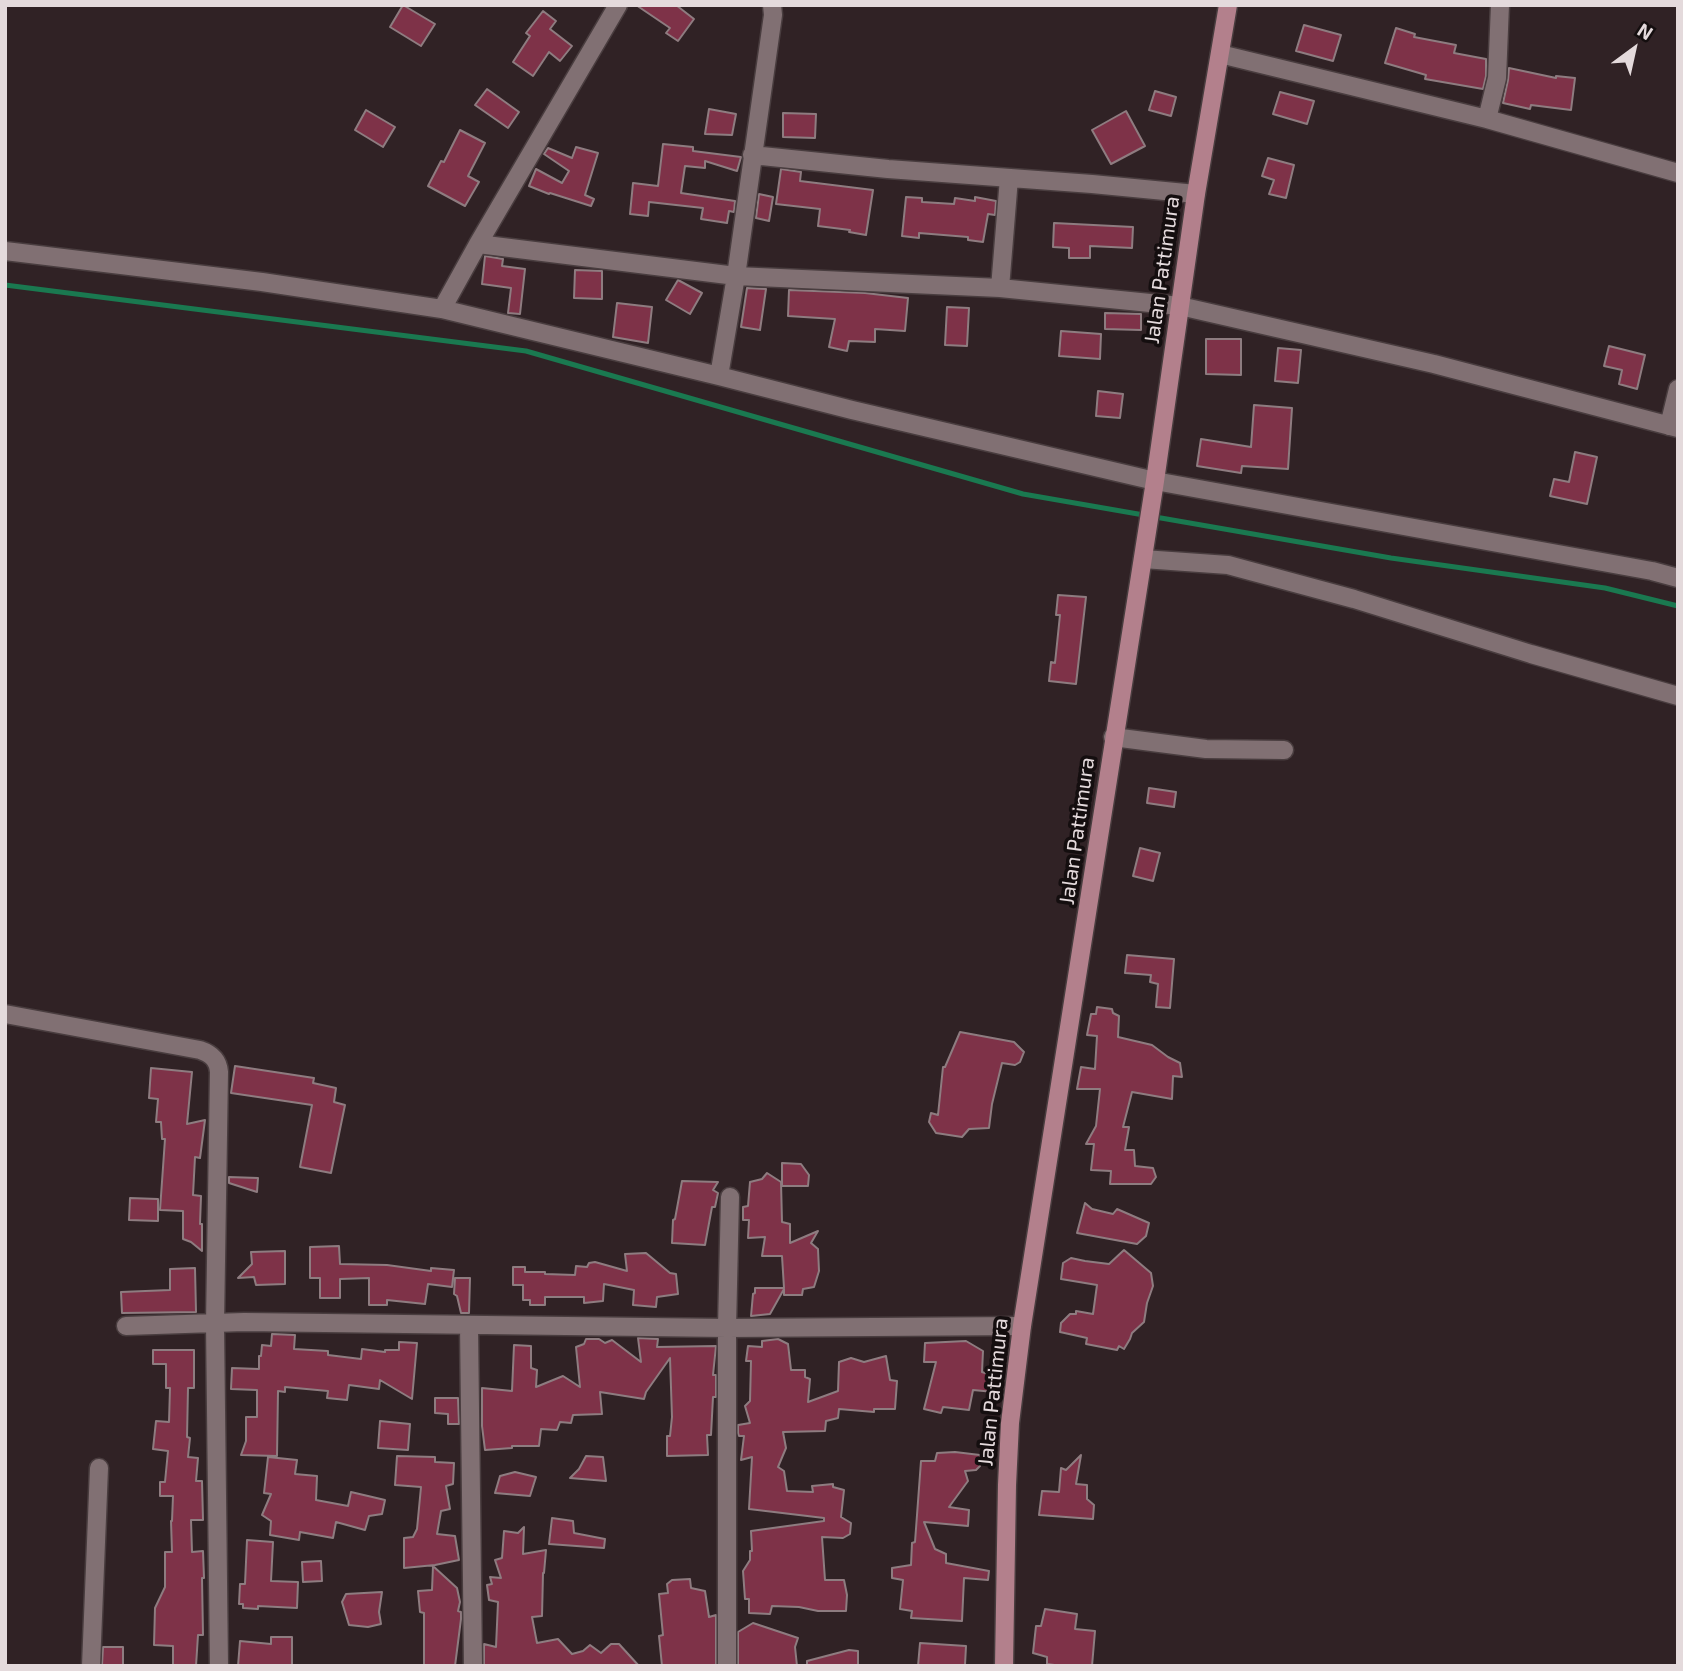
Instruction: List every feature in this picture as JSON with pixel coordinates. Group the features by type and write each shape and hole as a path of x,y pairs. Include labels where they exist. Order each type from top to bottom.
{"main road":[{"name":"Jalan Pattimura","path":"1004,1666 1010,1423 1022,1326 1155,481 1196,194 1228,5"}],"street":[{"path":"442,309 618,5"},
{"path":"719,376 736,276 773,15 772,5"},
{"path":"1487,119 1497,78 1500,5"},
{"path":"1220,54 1487,119 1678,173"},
{"path":"752,155 1196,194"},
{"path":"1000,288 1009,178"},
{"path":"478,244 736,276 1000,288 1180,306 1434,365 1674,427 1678,389"},
{"path":"5,251 262,282 442,309 1155,481 1653,571 1678,578"},
{"path":"1143,559 1228,565 1354,599 1678,696"},
{"path":"1114,737 1206,749 1284,750"},
{"path":"5,1014 200,1050 217,1061 215,1324 219,1666"},
{"path":"727,1666 727,1328 730,1197"},
{"path":"126,1326 244,1322 727,1328 1022,1326"},
{"path":"469,1325 473,1666"},
{"path":"91,1666 99,1468"}],"building":[{"path":"403,5 435,24 421,46 390,27"},
{"path":"636,5 676,5 694,19 678,41 666,33 670,28"},
{"path":"543,11 556,21 550,29 572,46 560,61 549,52 533,76 513,62 530,36 526,33"},
{"path":"1304,25 1341,35 1333,61 1296,51"},
{"path":"1396,28 1415,34 1414,37 1456,45 1454,53 1486,59 1483,89 1425,79 1426,75 1385,63"},
{"path":"1509,68 1556,78 1575,78 1571,110 1531,105 1530,109 1503,103"},
{"path":"487,89 519,112 508,128 475,105"},
{"path":"1155,91 1176,97 1171,116 1149,110"},
{"path":"1280,92 1314,101 1307,124 1273,114"},
{"path":"709,109 736,114 732,135 705,134"},
{"path":"366,110 395,127 383,147 355,130"},
{"path":"1126,111 1145,146 1111,164 1092,130"},
{"path":"783,113 816,114 815,138 783,137"},
{"path":"460,130 485,143 468,176 479,182 465,206 428,186"},
{"path":"663,144 741,157 737,171 705,161 705,168 685,166 681,193 735,201 734,212 729,211 727,223 701,219 703,208 649,202 648,216 630,214 633,183 658,186"},
{"path":"576,147 598,153 585,195 594,199 591,206 529,186 536,169 562,183 569,171 544,154 548,148 572,158"},
{"path":"1268,158 1294,165 1286,198 1269,194 1274,180 1262,176"},
{"path":"781,169 801,172 800,181 873,190 866,235 818,226 820,209 776,204"},
{"path":"759,194 773,197 769,221 756,218"},
{"path":"906,197 922,198 922,202 954,204 955,198 975,201 975,197 996,201 995,215 988,214 983,242 968,240 968,237 919,233 919,238 902,236"},
{"path":"1054,223 1133,227 1132,248 1090,246 1090,258 1069,258 1069,248 1053,247"},
{"path":"485,256 503,259 502,266 525,269 520,314 508,313 511,288 482,284"},
{"path":"575,270 602,271 602,299 574,298"},
{"path":"678,280 702,293 690,314 666,300"},
{"path":"747,288 766,289 760,330 741,327"},
{"path":"789,290 865,293 908,298 905,331 875,329 875,342 849,341 847,351 829,347 835,319 788,316"},
{"path":"617,303 652,307 648,343 613,337"},
{"path":"947,307 969,308 967,346 945,345"},
{"path":"1105,313 1141,314 1141,330 1105,329"},
{"path":"1061,331 1101,334 1100,359 1059,356"},
{"path":"1206,339 1241,339 1241,375 1206,374"},
{"path":"1609,346 1645,355 1637,389 1619,384 1622,370 1604,366"},
{"path":"1278,348 1301,350 1298,383 1275,381"},
{"path":"1098,391 1123,394 1120,418 1096,416"},
{"path":"1254,405 1292,408 1288,469 1242,466 1241,473 1197,466 1201,439 1251,447"},
{"path":"1575,452 1597,457 1587,504 1550,496 1554,479 1569,482"},
{"path":"1058,595 1086,597 1076,684 1049,681 1051,662 1055,663 1060,615 1056,615"},
{"path":"1149,788 1176,792 1174,807 1147,803"},
{"path":"1140,848 1160,853 1153,881 1133,876"},
{"path":"1127,955 1174,959 1170,1008 1156,1007 1158,984 1150,982 1151,975 1125,973"},
{"path":"1097,1007 1112,1009 1113,1013 1119,1016 1118,1037 1152,1045 1180,1063 1182,1077 1173,1076 1172,1099 1132,1092 1123,1127 1129,1127 1125,1150 1134,1150 1135,1166 1153,1168 1156,1177 1151,1184 1110,1184 1111,1171 1091,1170 1094,1144 1086,1144 1096,1126 1100,1089 1077,1089 1081,1067 1095,1069 1097,1036 1087,1035 1091,1014 1096,1014"},
{"path":"960,1032 1014,1042 1024,1052 1020,1062 1015,1065 1002,1063 989,1128 969,1129 962,1137 936,1133 929,1122 931,1113 938,1115 943,1067"},
{"path":"235,1066 314,1078 313,1083 336,1088 334,1102 345,1105 331,1173 300,1167 312,1105 231,1093"},
{"path":"151,1068 192,1072 187,1124 205,1120 200,1158 195,1157 193,1195 201,1196 202,1251 183,1239 183,1211 160,1210 165,1139 162,1139 161,1122 156,1122 158,1099 149,1098"},
{"path":"782,1163 801,1164 809,1175 808,1186 782,1186"},
{"path":"767,1173 781,1182 782,1222 790,1224 790,1243 818,1231 811,1243 818,1249 819,1271 814,1287 803,1289 802,1295 784,1295 784,1289 770,1314 751,1316 755,1288 784,1288 782,1256 762,1256 765,1237 748,1238 749,1220 743,1220 743,1207 748,1206 750,1182 762,1179"},
{"path":"229,1177 258,1178 257,1192 229,1183"},
{"path":"682,1181 718,1182 713,1190 718,1193 715,1207 712,1207 705,1245 672,1243 673,1220"},
{"path":"130,1198 158,1199 158,1221 129,1220"},
{"path":"1085,1203 1092,1209 1113,1214 1117,1209 1149,1223 1146,1236 1137,1244 1077,1233"},
{"path":"339,1246 340,1264 387,1265 431,1271 431,1268 454,1270 452,1287 428,1284 425,1304 387,1300 387,1305 369,1305 369,1278 340,1279 340,1298 320,1298 320,1278 310,1278 310,1247"},
{"path":"1124,1250 1151,1273 1153,1286 1144,1322 1132,1333 1124,1349 1119,1346 1117,1350 1086,1344 1087,1338 1060,1332 1061,1323 1070,1314 1076,1314 1076,1311 1093,1314 1097,1285 1061,1279 1063,1263 1071,1258 1109,1264"},
{"path":"285,1251 285,1284 256,1285 254,1277 238,1278 252,1264 251,1252"},
{"path":"646,1253 670,1273 676,1274 678,1294 657,1297 656,1307 633,1305 634,1290 604,1284 603,1301 584,1303 584,1297 545,1297 545,1305 530,1305 530,1300 523,1300 523,1285 513,1285 513,1267 525,1267 525,1272 575,1275 576,1266 587,1267 589,1263 595,1262 627,1271 625,1254"},
{"path":"195,1268 196,1312 122,1313 121,1292 170,1290 170,1269"},
{"path":"455,1278 470,1278 469,1313 461,1313 457,1296 454,1294"},
{"path":"272,1334 295,1335 294,1349 328,1351 328,1355 361,1359 362,1349 385,1352 399,1350 399,1342 417,1343 412,1399 380,1380 379,1389 349,1385 347,1400 327,1398 328,1391 285,1387 285,1392 278,1391 277,1456 241,1455 246,1441 246,1417 257,1417 257,1390 231,1389 232,1368 259,1369 262,1345 271,1346"},
{"path":"638,1338 658,1339 657,1347 716,1346 713,1375 716,1375 716,1397 713,1397 711,1435 707,1435 708,1455 667,1456 667,1436 670,1436 672,1417 670,1358 644,1399 600,1392 602,1414 573,1415 571,1423 560,1422 557,1430 541,1429 539,1446 485,1450 482,1388 512,1391 514,1345 531,1346 531,1368 537,1370 536,1387 563,1376 580,1387 576,1347 584,1344 586,1339 599,1339 605,1343 612,1340 641,1362"},
{"path":"778,1339 788,1344 791,1370 805,1370 805,1377 810,1379 808,1402 838,1391 839,1362 851,1358 864,1362 886,1356 890,1380 897,1381 895,1409 874,1409 874,1412 839,1409 838,1418 826,1421 825,1431 783,1432 786,1448 778,1467 784,1471 787,1491 813,1492 812,1486 833,1484 833,1487 844,1490 841,1517 851,1523 850,1534 843,1538 822,1537 825,1580 844,1580 846,1611 772,1606 770,1614 749,1613 749,1599 745,1599 743,1571 752,1551 751,1531 824,1521 824,1518 749,1509 752,1457 741,1460 744,1436 739,1436 738,1433 738,1425 750,1423 745,1406 750,1401 751,1361 746,1361 748,1346 762,1347 762,1341"},
{"path":"966,1341 983,1351 982,1372 994,1376 994,1392 973,1390 969,1410 943,1407 941,1413 924,1409 936,1362 924,1362 925,1343"},
{"path":"153,1350 194,1350 194,1388 188,1388 188,1457 198,1458 196,1481 202,1481 203,1520 191,1520 192,1552 203,1551 204,1578 203,1635 198,1635 196,1666 173,1666 173,1646 154,1645 155,1608 165,1587 165,1552 172,1552 173,1496 160,1496 160,1482 165,1482 168,1451 153,1449 156,1421 169,1422 170,1388 166,1388 166,1364 153,1364"},
{"path":"435,1398 458,1398 459,1424 448,1424 448,1414 435,1413"},
{"path":"380,1421 410,1424 408,1450 378,1448"},
{"path":"937,1453 980,1455 980,1466 976,1470 965,1471 968,1481 949,1507 969,1510 968,1526 924,1522 935,1549 946,1554 946,1563 989,1571 988,1580 964,1578 962,1621 911,1618 912,1611 900,1609 903,1580 892,1578 892,1568 911,1565 921,1461 935,1461"},
{"path":"1081,1455 1076,1484 1087,1485 1087,1499 1094,1505 1093,1519 1039,1515 1042,1491 1059,1492 1061,1468 1066,1470"},
{"path":"397,1456 435,1457 435,1462 454,1463 453,1484 446,1486 450,1509 441,1511 437,1534 455,1536 459,1560 404,1568 404,1538 413,1537 417,1529 421,1487 395,1485"},
{"path":"586,1456 603,1457 606,1481 570,1478"},
{"path":"268,1457 297,1460 295,1474 317,1476 316,1500 348,1506 351,1492 385,1500 382,1514 369,1516 365,1530 336,1522 333,1538 300,1532 299,1540 270,1535 271,1521 262,1515 271,1494 264,1493"},
{"path":"515,1472 536,1477 530,1496 495,1493 500,1476"},
{"path":"552,1518 573,1521 574,1533 605,1539 604,1548 549,1544"},
{"path":"524,1527 523,1554 546,1550 542,1616 532,1617 537,1643 558,1639 572,1654 583,1651 590,1645 601,1653 611,1644 619,1644 639,1666 484,1666 484,1644 496,1647 498,1602 489,1600 487,1585 492,1584 490,1577 501,1578 495,1560 502,1558 504,1531 518,1533"},
{"path":"247,1540 273,1542 271,1581 298,1582 297,1608 243,1608 243,1604 239,1604 240,1584 245,1584"},
{"path":"321,1561 322,1581 303,1582 302,1562"},
{"path":"433,1566 457,1588 461,1619 455,1666 424,1666 424,1613 420,1612 418,1591 432,1590"},
{"path":"690,1579 691,1588 705,1591 709,1617 716,1615 716,1666 662,1666 659,1636 663,1635 659,1594 668,1593 667,1584 672,1580"},
{"path":"382,1592 379,1612 381,1624 368,1627 349,1625 342,1602 346,1594"},
{"path":"1045,1609 1077,1614 1075,1629 1095,1631 1092,1666 1047,1664 1047,1657 1033,1653 1036,1626 1041,1626"},
{"path":"753,1623 798,1638 795,1647 797,1666 738,1666 738,1632"},
{"path":"271,1637 292,1637 292,1666 238,1666 240,1641 271,1644"},
{"path":"920,1643 966,1646 965,1665 918,1666"},
{"path":"103,1647 123,1647 123,1665 102,1665"},
{"path":"849,1650 858,1651 858,1666 807,1666 807,1661"}],"waterway":[{"path":"5,285 526,351 1023,494 1391,558 1605,588 1678,606"}]}
